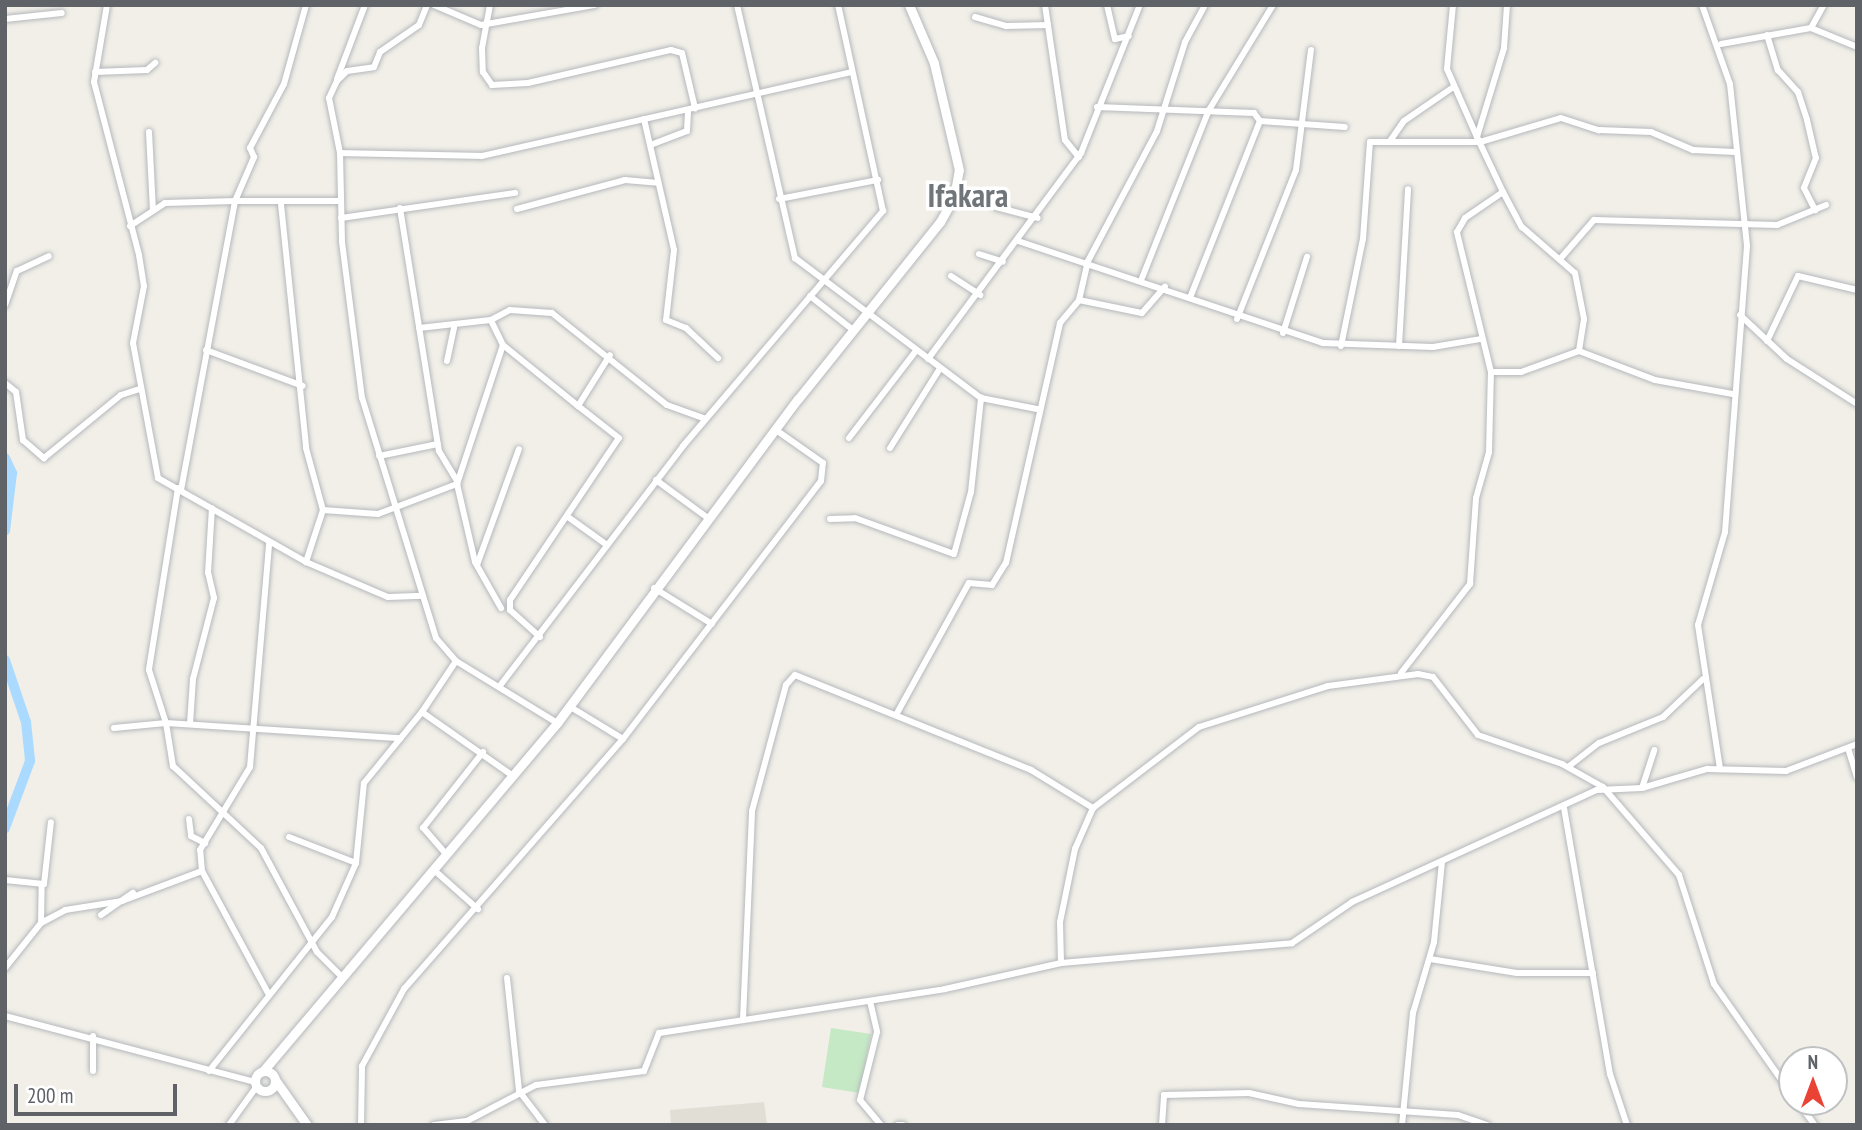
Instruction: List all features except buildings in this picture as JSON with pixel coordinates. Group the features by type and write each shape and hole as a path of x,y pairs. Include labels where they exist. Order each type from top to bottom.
{"main road":[{"path":"259,1086 263,1071 556,723 654,588 852,329 940,222 957,183 934,63 909,5"},
{"path":"276,1058 275,1079 284,1099 307,1125"},
{"path":"263,1071 275,1079"},
{"path":"259,1086 275,1079"},
{"path":"259,1086 284,1099"}],"street":[{"path":"107,5 95,72 103,128 144,286 133,342 158,478 269,544 306,562 388,597 423,596"},
{"path":"306,5 284,84 250,148 254,157 235,201 180,489 149,670 166,723 164,741 173,766 261,848 313,942 343,978"},
{"path":"365,5 329,98 340,153 341,218 362,398 436,638 456,661 556,723"},
{"path":"337,80 347,71 374,67 380,52 419,25 427,5"},
{"path":"435,5 481,25 595,5"},
{"path":"490,5 481,25 483,72 492,85 528,83 671,50 682,53 691,109 687,131 653,144"},
{"path":"737,5 793,255 823,282 915,352 981,398 1037,409"},
{"path":"499,687 540,637 656,480 883,211 838,5"},
{"path":"1045,5 1065,139 1079,157"},
{"path":"1107,5 1115,39 1129,36"},
{"path":"928,359 1038,218 1079,157 1140,5"},
{"path":"896,715 969,583 992,585 1006,563 1037,409 1060,323 1079,300 1087,261 1163,108 1205,5"},
{"path":"1143,278 1209,110 1273,5"},
{"path":"1453,5 1446,61 1452,88 1522,227 1574,273 1581,295 1579,351"},
{"path":"1479,139 1507,35 1507,5"},
{"path":"1702,5 1721,44 1734,105 1735,152 1745,224 1725,532 1699,613 1703,679 1720,769"},
{"path":"1811,28 1824,5"},
{"path":"5,19 62,13"},
{"path":"975,17 1006,26 1048,25"},
{"path":"1721,44 1811,28 1856,44"},
{"path":"1767,35 1778,70 1798,92 1808,120 1816,158 1804,188 1815,210"},
{"path":"1237,319 1286,200 1311,50"},
{"path":"95,72 147,70 155,63"},
{"path":"340,153 482,156 852,72"},
{"path":"1390,141 1404,121 1452,88"},
{"path":"1097,107 1254,113 1260,121 1345,127"},
{"path":"1341,346 1363,239 1367,147 1390,141 1479,139 1562,118 1599,130 1647,131 1693,150 1735,152"},
{"path":"644,119 653,144 658,183 674,250 666,320 686,328 718,358"},
{"path":"1190,298 1260,121"},
{"path":"149,132 153,210"},
{"path":"517,209 625,180 658,183"},
{"path":"779,199 878,180"},
{"path":"1399,346 1408,189"},
{"path":"1401,673 1418,645 1467,596 1476,498 1489,452 1491,372 1457,232 1465,218 1503,191"},
{"path":"341,218 515,193"},
{"path":"977,194 996,207 1038,218"},
{"path":"130,226 165,203 235,201 281,204 340,201"},
{"path":"281,204 303,386 306,448 323,510 306,562"},
{"path":"1560,259 1594,220 1780,225 1826,205"},
{"path":"400,208 438,444 457,482 477,565 501,608"},
{"path":"1018,241 1143,278 1237,319 1341,346 1457,346 1481,339"},
{"path":"979,254 1003,262"},
{"path":"5,305 17,271 49,256"},
{"path":"1283,333 1307,257"},
{"path":"951,276 979,295"},
{"path":"1767,341 1798,276 1857,290"},
{"path":"1079,300 1143,313 1165,287"},
{"path":"810,296 852,329"},
{"path":"419,328 454,328 491,320 527,307 552,313 610,355 667,405 706,419"},
{"path":"1741,315 1767,341 1857,404"},
{"path":"491,320 503,345 619,438 510,600 510,610 540,637"},
{"path":"447,361 454,328"},
{"path":"323,510 360,516 395,508 457,482 503,345"},
{"path":"206,350 303,386"},
{"path":"1491,372 1521,372 1579,351 1655,380 1733,394"},
{"path":"849,438 915,352"},
{"path":"578,405 610,355"},
{"path":"890,448 939,370"},
{"path":"5,383 16,391 23,440 44,458 121,395 140,389"},
{"path":"830,519 855,518 954,554 971,492 981,398"},
{"path":"360,1125 362,1066 404,989 478,909 623,739 825,472 823,463 776,430"},
{"path":"379,456 438,444"},
{"path":"477,565 519,449"},
{"path":"656,480 708,518"},
{"path":"190,724 193,679 214,598 208,573 212,508"},
{"path":"568,517 607,545"},
{"path":"268,993 202,871 205,843 250,768 269,544"},
{"path":"654,588 712,624"},
{"path":"209,1071 268,993 313,942 342,900 356,863 364,783 422,712 456,661"},
{"path":"1061,963 1060,922 1075,849 1093,808 1199,727 1328,686 1401,673 1433,677 1478,735 1569,767 1603,787 1679,874 1714,984 1778,1075"},
{"path":"743,1019 752,811 786,685 802,676 1031,770 1093,808"},
{"path":"1569,767 1599,743 1663,717 1703,679"},
{"path":"569,706 623,739"},
{"path":"422,712 483,752 513,776"},
{"path":"114,727 166,723 401,738"},
{"path":"434,1125 467,1121 519,1091 568,1077 637,1074 649,1065 655,1035 870,1001 1061,963 1292,943 1352,902 1564,808 1603,787 1642,788 1720,769 1786,771 1857,744"},
{"path":"1848,748 1857,777"},
{"path":"1642,788 1654,751"},
{"path":"446,855 423,828 483,752"},
{"path":"1564,808 1610,1074 1627,1125"},
{"path":"189,819 191,836 205,843"},
{"path":"41,923 42,884 51,822"},
{"path":"289,837 356,863"},
{"path":"1402,1125 1413,1013 1430,959 1442,862"},
{"path":"434,870 478,909"},
{"path":"5,968 41,923 65,910 117,902 202,871"},
{"path":"5,880 42,884"},
{"path":"101,915 117,902"},
{"path":"1430,959 1517,973 1593,973"},
{"path":"507,978 519,1091 545,1125"},
{"path":"870,1001 877,1032 860,1100 881,1125"},
{"path":"5,1016 93,1036 259,1086 229,1125"},
{"path":"93,1036 93,1071"},
{"path":"1163,1125 1159,1100 1177,1094 1249,1093 1299,1104 1404,1110 1487,1125"}],"shaded area":[{"path":"764,1102 767,1125 671,1125 670,1110"}],"green space":[{"path":"831,1028 871,1034 860,1093 822,1087"}],"waterway":[{"path":"5,458 12,473 5,531"},
{"path":"5,660 26,722 30,761 5,828"}],"district":[{"name":"Ifakara","path":"968,195"}]}
